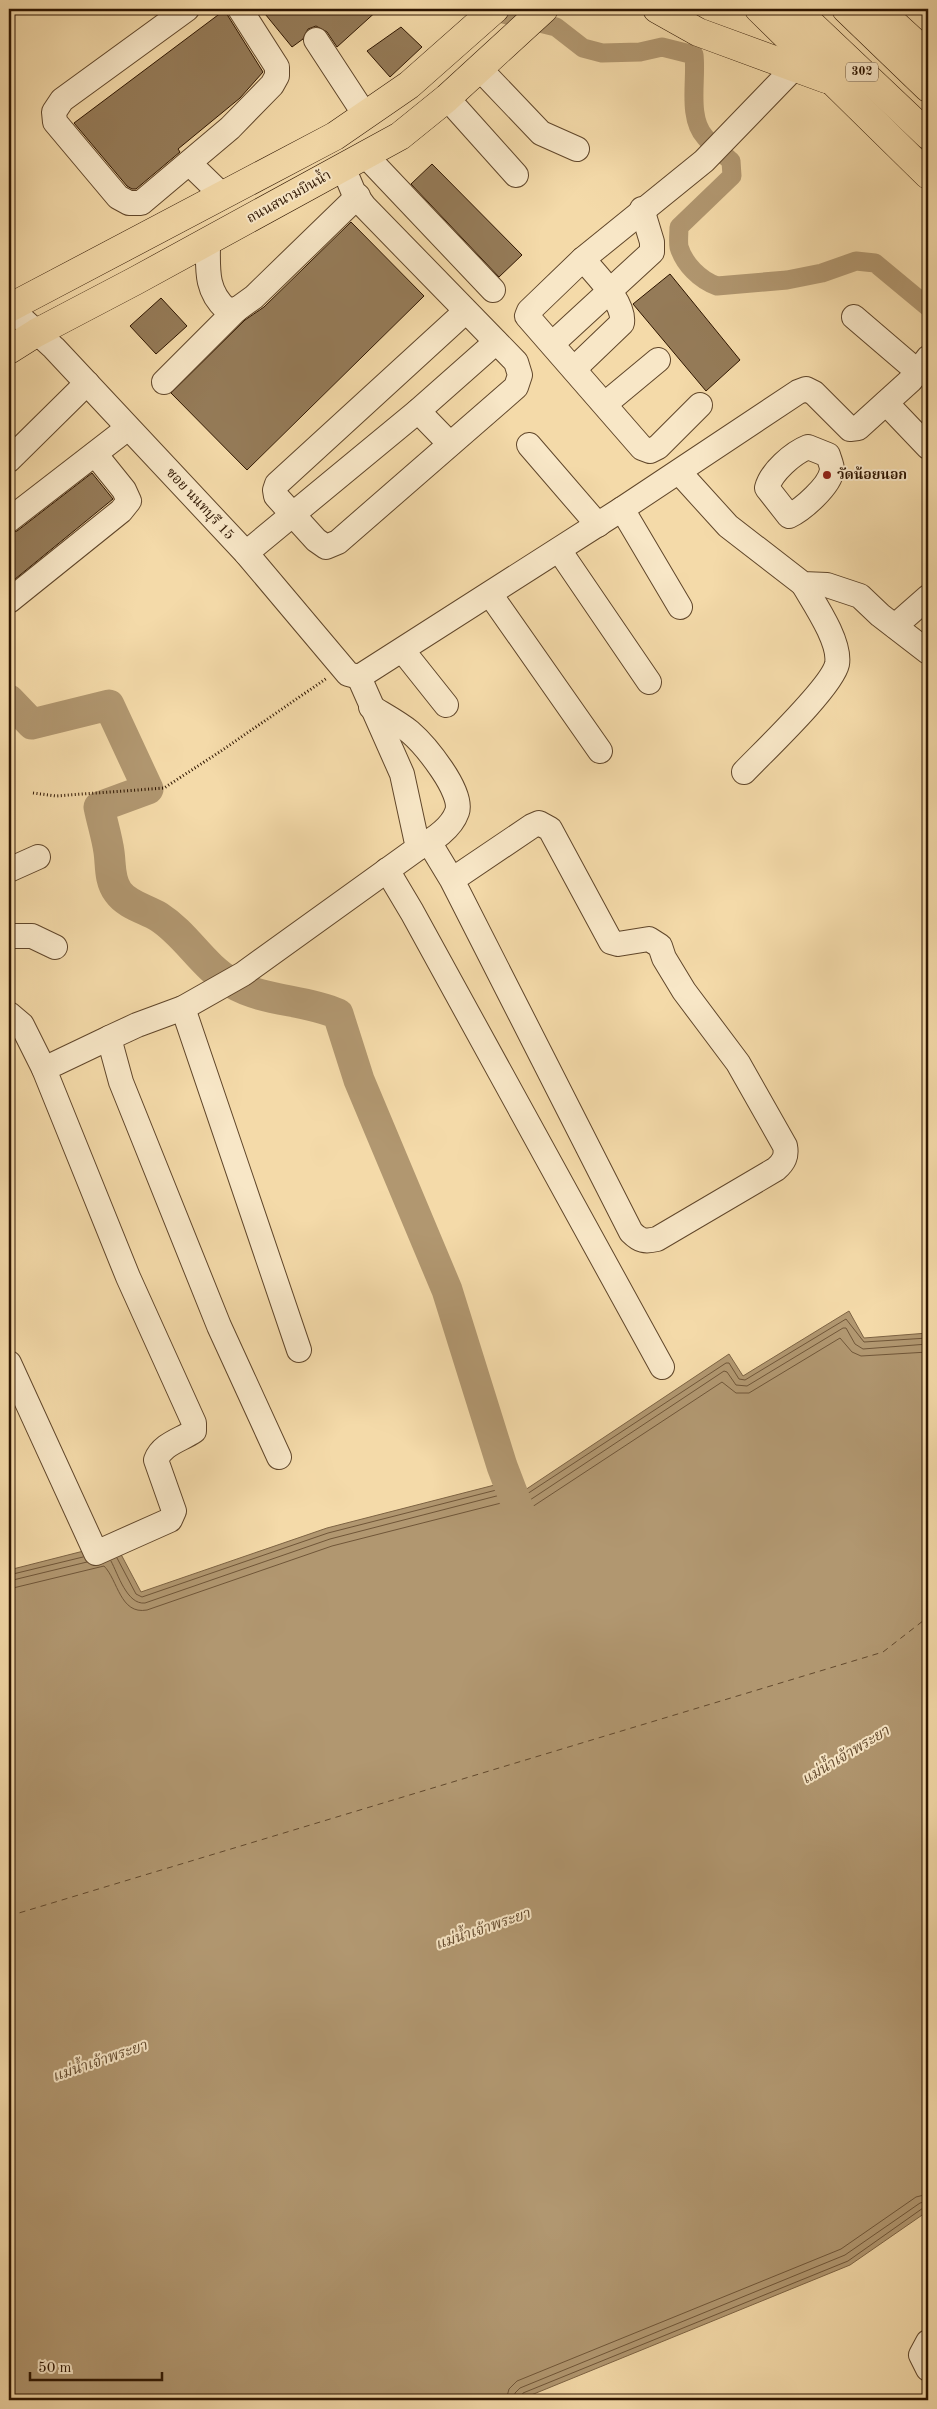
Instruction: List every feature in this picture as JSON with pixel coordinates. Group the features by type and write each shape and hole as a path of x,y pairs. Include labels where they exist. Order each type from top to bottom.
{"main road":[{"path":"657,9 698,32 832,81"},
{"name":"302","path":"759,9 928,175"},
{"name":"302","path":"796,9 928,135"},
{"name":"302","path":"846,9 928,88"},
{"path":"878,9 928,55"},
{"name":"ถนนสนามบินน้ำ","path":"9,350 36,333 208,242 400,136 448,98 541,11"},
{"path":"9,307 115,254 335,136 409,85 487,17"}],"street":[{"path":"187,9 62,100 54,112 55,122 118,197 129,203 140,203 189,163 230,128 272,85 277,76 277,67 240,9"},
{"path":"316,40 365,115"},
{"path":"479,68 541,133 577,149"},
{"path":"700,405 658,447 650,451 642,448 527,316 529,311 583,259 642,209 704,161 794,68"},
{"path":"448,98 516,175"},
{"path":"354,162 358,196 516,362 520,376 516,387 338,542 326,547 316,540 276,496 275,490 278,484 466,311"},
{"path":"354,162 493,290"},
{"path":"189,163 222,195"},
{"path":"164,382 236,310 250,301 358,196"},
{"path":"552,344 652,252 652,242 642,209"},
{"path":"208,242 209,276 212,294 226,309 236,310"},
{"path":"574,369 622,323 620,309 610,291 583,259"},
{"name":"ซอย นนทบุรี 15","path":"9,307 54,348 246,553 350,673 371,707 402,774 424,845 452,880 631,1232 639,1240 647,1242 657,1239 776,1169 782,1163 786,1152 785,1146 738,1063 684,991 660,946 649,938 618,944 611,942 550,829 539,824 532,826 452,880"},
{"path":"350,673 403,651 679,472 798,392 806,389 814,393 850,428 858,428 911,380 923,364 854,318"},
{"path":"246,553 418,411 496,342"},
{"path":"605,404 658,360"},
{"path":"9,460 87,383"},
{"path":"886,403 928,447"},
{"path":"418,411 450,444"},
{"path":"9,520 128,428"},
{"path":"828,454 850,428"},
{"path":"529,445 598,525"},
{"path":"9,601 121,511 129,501 124,490 95,454"},
{"path":"679,472 728,526 803,584 827,626 835,648 837,665 823,689 744,772"},
{"path":"622,509 680,607"},
{"path":"559,550 649,682"},
{"path":"803,584 827,585 860,596 928,652"},
{"path":"490,594 600,751"},
{"path":"896,626 928,597"},
{"path":"403,651 446,705"},
{"path":"44,1069 137,1025 183,1008 214,992 243,974 386,870 449,827 457,812 458,800 453,787 410,733 371,707"},
{"path":"9,870 38,857"},
{"path":"386,870 427,938 662,1367"},
{"path":"9,936 32,936 55,947"},
{"path":"183,1008 299,1350"},
{"path":"9,1014 22,1025 44,1069 128,1277 194,1423 194,1431 167,1446 159,1453 156,1460 174,1512 170,1520 96,1553 9,1363"},
{"path":"109,1038 121,1082 219,1326 279,1457"},
{"path":"928,2342 921,2356 928,2368"}],"path":[{"path":"33,793 56,796 164,788 350,673"}],"water":[{"name":"แม่น้ำเจ้าพระยา","path":"849,1311 864,1338 928,1333 928,2211 850,2265 519,2400 9,2400 9,1570 115,1543 141,1592 327,1528 522,1478 525,1490 729,1354 743,1376"}],"building":[{"path":"226,9 228,16 263,72 240,98 178,149 180,152 136,189 132,189 127,186 74,123"},
{"path":"261,9 379,9 337,47 327,32 316,26 308,29 303,39 292,47"},
{"path":"401,27 422,47 390,77 367,51"},
{"path":"432,164 522,255 499,277 411,184"},
{"path":"351,222 424,296 247,470 171,393 245,320 264,307"},
{"path":"670,274 740,360 706,391 633,304"},
{"path":"161,298 187,326 156,354 130,326"},
{"path":"92,473 113,499 9,584 9,533 17,531"}],"waterway":[{"path":"483,9 556,27 583,48 602,53 640,52 662,47 694,55 694,109 699,129 731,161 732,176 679,227 679,247 681,253 699,276 717,286 787,280 822,273 856,261 875,263 928,307"},
{"path":"9,700 32,724 109,705 148,789 99,807 108,846 112,877 118,892 126,900 169,924 212,968 232,983 257,994 325,1009 338,1014 359,1080 447,1290 502,1466 523,1521"}],"ferry route":[{"path":"9,1916 883,1652 928,1617"}],"place":[{"name":"วัดน้อยนอก","path":"827,475"}]}
